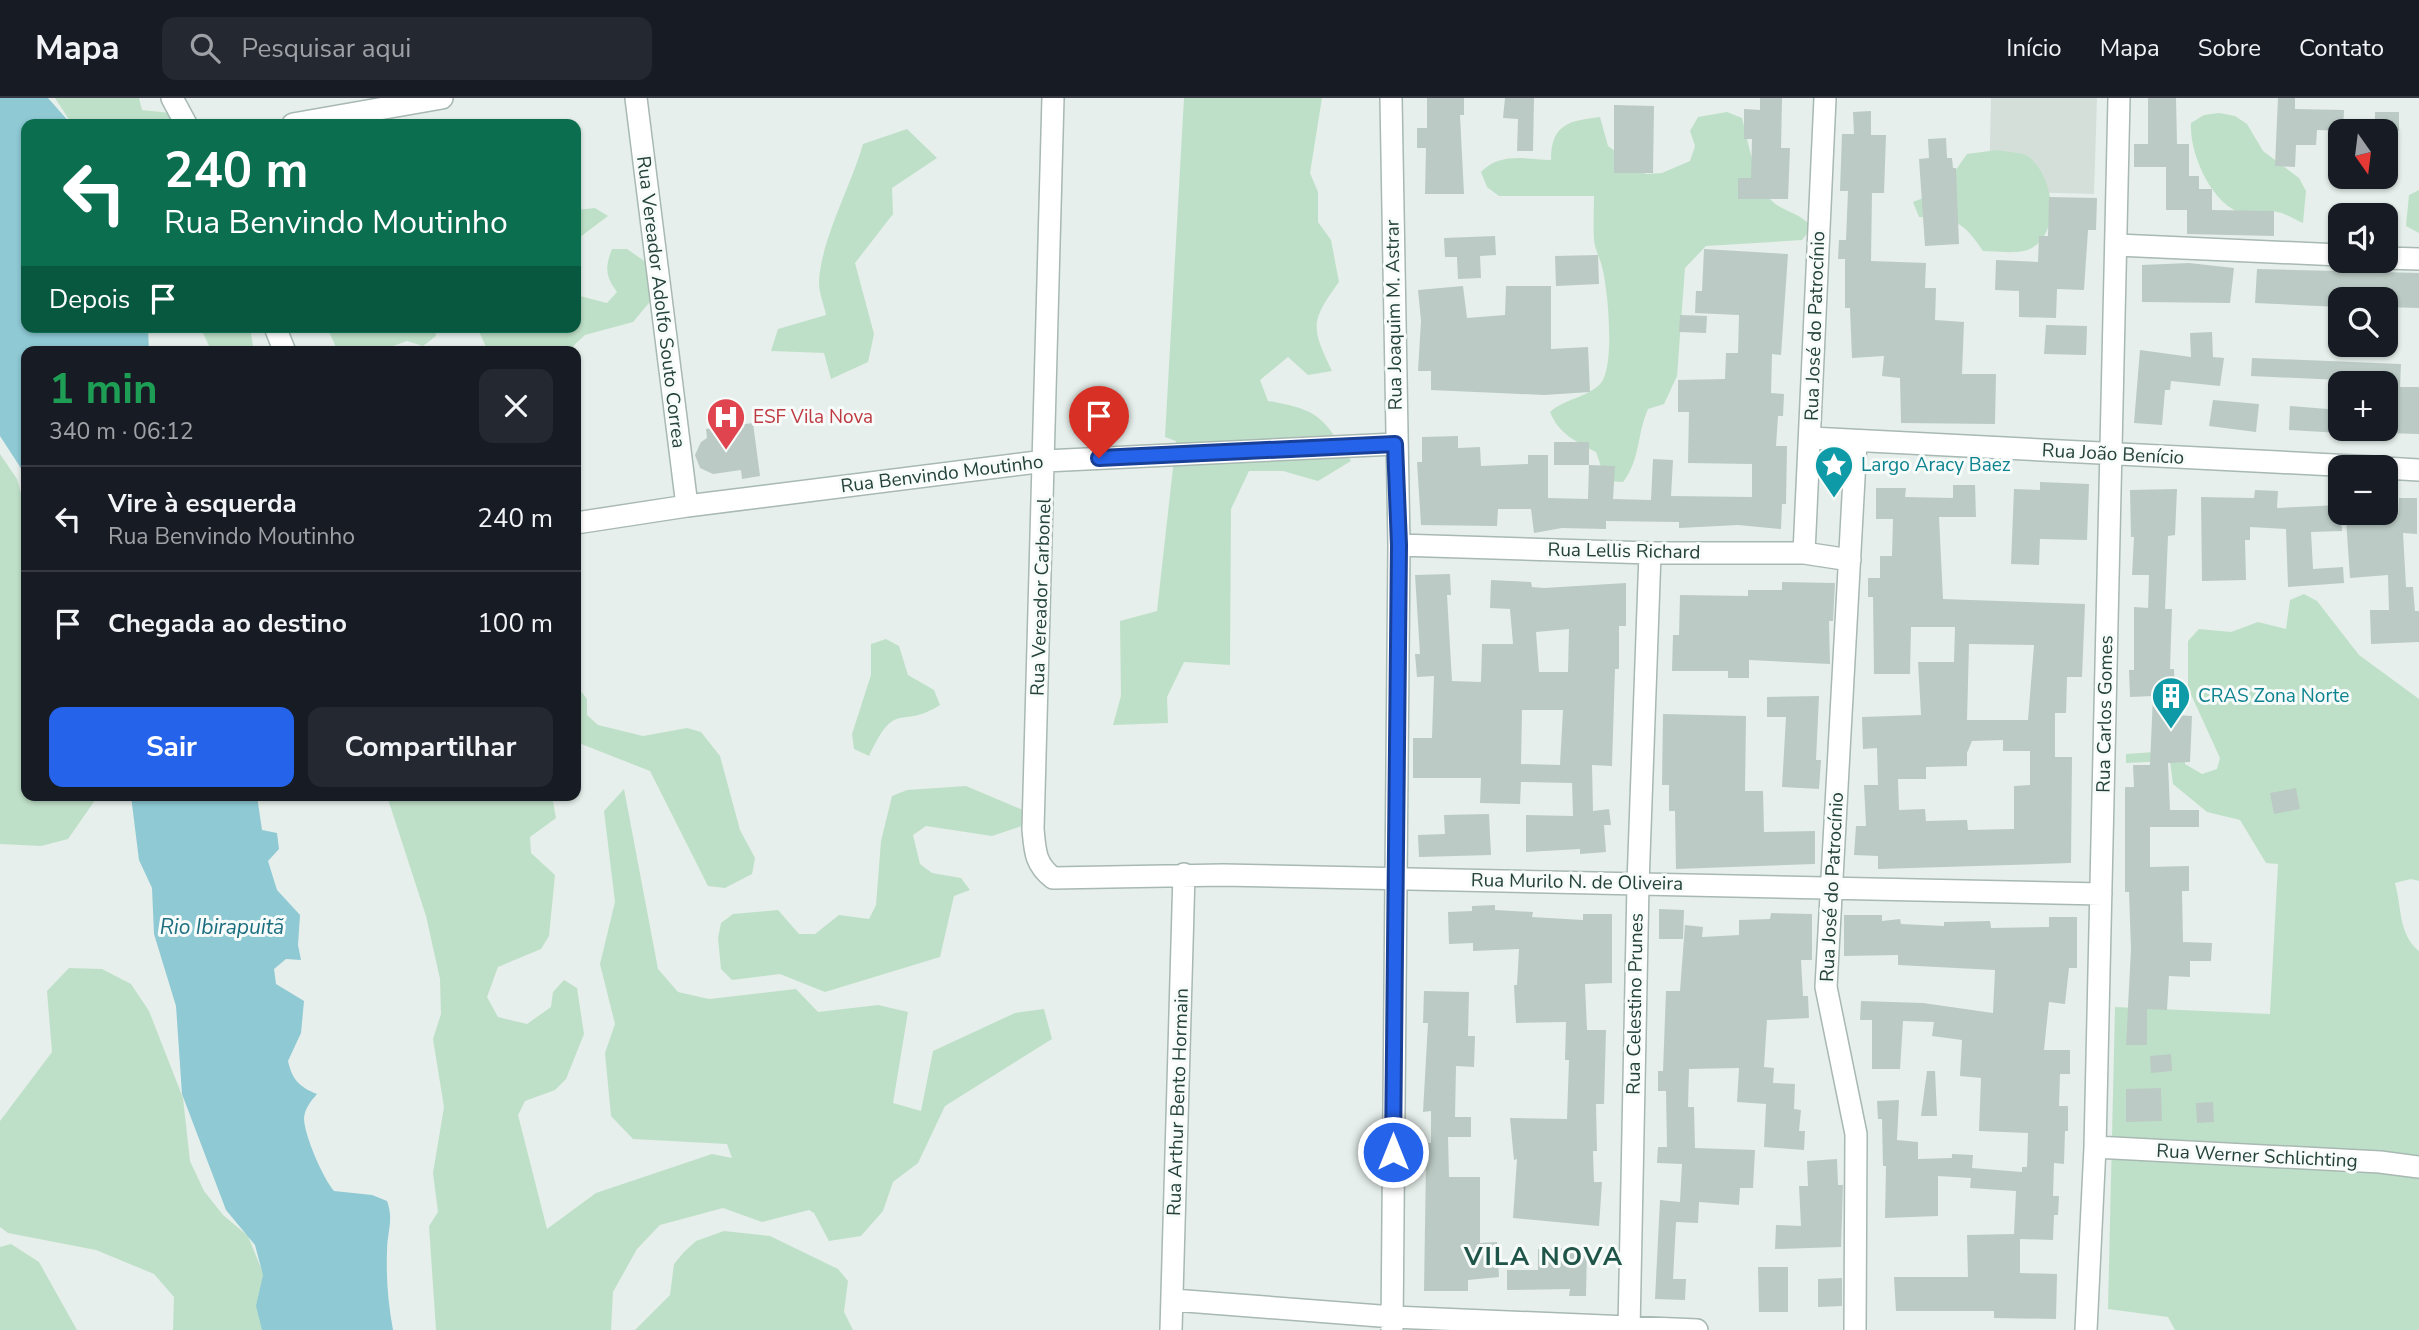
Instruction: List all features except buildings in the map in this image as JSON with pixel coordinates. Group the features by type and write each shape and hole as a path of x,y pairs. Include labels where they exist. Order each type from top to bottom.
{"street":[{"path":"172,98 183,119"},
{"path":"322,119 442,98"},
{"name":"Rua Vereador Adolfo Souto Correa","path":"636,98 687,506"},
{"name":"Rua Vereador Carbonel","path":"1053,98 1033,829 1035,858 1053,878"},
{"name":"Rua Joaquim M. Astrar","path":"1391,98 1395,444 1399,545 1392,1323"},
{"name":"Rua José do Patrocínio","path":"1804,553 1825,98"},
{"name":"Rua Carlos Gomes","path":"2086,1330 2095,1147 2119,98"},
{"path":"2117,245 2328,255"},
{"path":"2398,258 2419,259"},
{"name":"Rua João Benício","path":"1811,438 2328,465"},
{"name":"Rua José do Patrocínio","path":"1855,1330 1856,1134 1826,987 1856,442"},
{"name":"Rua Benvindo Moutinho","path":"581,522 687,506 1045,461 1395,444"},
{"path":"2398,469 2419,470"},
{"name":"Rua Lellis Richard","path":"1399,545 1650,553 1804,553 1850,560"},
{"name":"Rua Celestino Prunes","path":"1629,1329 1638,884 1650,553"},
{"name":"Rua Murilo N. de Oliveira","path":"1053,878 1184,874 1394,877 2101,894"},
{"name":"Rua Arthur Bento Hormain","path":"1171,1330 1184,874"},
{"name":"Rua Werner Schlichting","path":"2095,1147 2380,1162 2419,1167"},
{"path":"1173,1300 1392,1323 1697,1330"}],"shaded area":[{"path":"1991,98 2097,98 2094,194 1989,191"}],"green space":[{"path":"55,98 139,98 142,110 190,115 190,119 69,119"},
{"path":"1184,98 1322,98 1310,173 1318,192 1318,222 1331,240 1339,282 1323,307 1317,325 1320,344 1332,371 1308,375 1288,357 1260,380 1268,401 1299,408 1319,418 1351,461 1318,481 1283,471 1249,471 1231,509 1230,665 1184,662 1167,697 1168,723 1113,725 1121,696 1120,621 1157,611 1176,441 1165,437"},
{"path":"1727,112 1742,118 1765,193 1775,204 1812,227 1802,240 1706,246 1685,268 1677,376 1664,404 1648,409 1629,474 1623,482 1606,481 1596,452 1563,431 1550,412 1596,388 1605,374 1608,361 1607,295 1594,240 1594,196 1499,196 1487,187 1481,172 1505,159 1551,160 1554,138 1564,126 1600,117 1608,146 1646,174 1662,173 1690,161 1695,146 1690,131 1698,117"},
{"path":"2219,113 2235,116 2247,124 2263,151 2299,178 2306,191 2303,223 2277,212 2244,214 2232,209 2213,190 2198,163 2191,123 2204,115"},
{"path":"907,129 937,158 892,188 893,214 855,263 874,334 868,362 831,379 824,353 771,351 778,329 826,315 819,287 821,267 830,232 863,144"},
{"path":"1997,150 2029,157 2044,177 2048,189 2051,216 2048,229 2041,240 2027,250 1983,251 1957,223 1919,217 1913,202 1941,191 1967,154"},
{"path":"2419,190 2419,233 2406,226 2409,195"},
{"path":"595,208 608,216 581,236 581,209"},
{"path":"612,249 627,249 653,267 654,297 633,322 585,335 574,346 486,346 480,333 581,333 581,296 607,303 617,292 607,271"},
{"path":"203,333 251,333 253,346 209,346"},
{"path":"330,333 435,333 436,336 423,346 407,341 393,346 335,346"},
{"path":"0,454 17,479 21,493 21,801 95,801 68,839 41,846 0,844"},
{"path":"2304,594 2317,601 2359,655 2419,699 2419,881 2411,879 2395,883 2404,929 2419,951 2419,1330 2175,1330 2168,1317 2108,1309 2115,1007 2270,1014 2278,864 2266,863 2240,820 2207,812 2173,784 2170,761 2126,763 2126,754 2184,750 2185,764 2202,774 2217,769 2220,758 2188,688 2188,641 2199,629 2231,632 2258,622 2286,629 2290,600"},
{"path":"886,639 899,646 908,675 934,690 940,705 916,716 893,721 878,738 869,756 854,749 852,734 871,675 871,644"},
{"path":"581,691 587,699 587,715 598,725 643,736 687,728 701,732 720,756 740,830 755,858 752,874 725,888 708,886 650,771 581,744"},
{"path":"966,786 1023,810 1022,826 992,836 926,826 913,835 920,864 932,873 961,878 970,890 954,896 940,957 825,992 780,974 732,980 721,969 718,938 721,923 733,914 778,910 799,934 815,934 839,915 869,919 876,905 881,841 892,796 907,790"},
{"path":"624,789 658,969 678,992 709,999 796,989 818,1012 878,1005 908,1012 893,1103 921,1111 933,1051 1015,1013 1044,1009 1052,1039 945,1106 918,1163 893,1182 883,1211 861,1236 829,1241 814,1213 809,1210 762,1222 723,1208 660,1225 637,1249 613,1292 611,1330 436,1330 429,1226 438,1212 433,1173 444,1107 433,1039 441,1014 440,979 426,916 389,801 553,801 556,818 530,837 531,853 555,875 549,936 541,949 498,967 487,997 498,1017 527,1024 551,1007 553,992 564,980 577,988 584,1034 566,1079 555,1090 525,1101 518,1115 547,1229 596,1193 712,1154 732,1158 727,1144 633,1139 611,1116 605,1053 615,1024 600,964 615,902 604,811"},
{"path":"69,968 102,969 131,984 149,1011 183,1098 190,1161 204,1191 223,1215 248,1236 271,1293 279,1330 173,1330 174,1297 154,1274 96,1250 8,1233 0,1227 0,1121 52,1052 47,991"},
{"path":"724,1231 770,1236 838,1269 848,1281 844,1312 853,1330 635,1330 670,1295 674,1264 684,1252 696,1241"},
{"path":"11,1244 39,1262 77,1330 0,1330 0,1247"}],"water":[{"path":"0,98 48,98 67,119 21,119 21,333 148,333 149,346 21,346 21,468 0,436"},
{"name":"Rio Ibirapuitã","path":"132,801 258,801 262,830 277,833 279,849 268,861 277,890 300,915 298,945 301,960 286,959 274,969 276,984 304,1001 301,1033 288,1061 297,1082 317,1094 306,1111 305,1125 315,1156 334,1191 372,1195 387,1201 390,1220 387,1281 393,1330 262,1330 256,1306 263,1275 255,1245 226,1210 182,1094 176,1006 154,934 152,888 139,860"}],"place":[{"name":"ESF Vila Nova","path":"726,451"},
{"name":"Largo Aracy Baez","path":"1834,499"},
{"name":"CRAS Zona Norte","path":"2171,730"}],"district":[{"name":"VILA NOVA","path":"1544,1256"}],"route":[{"path":"1099,458 1395,444 1399,545 1393,1152"}]}
